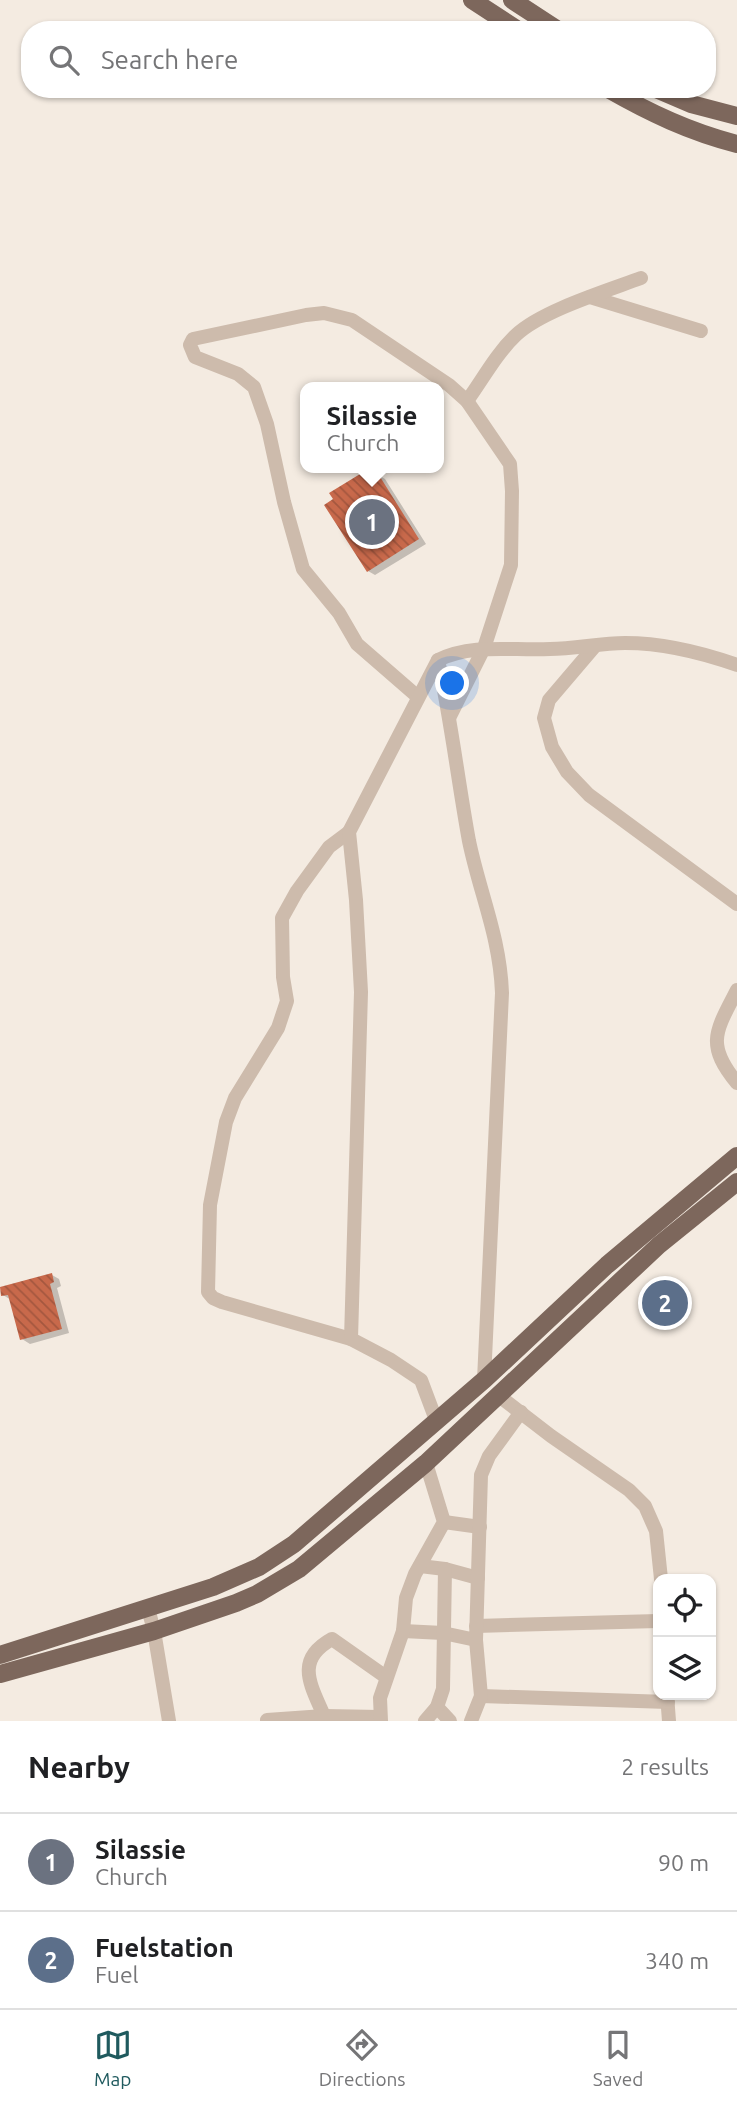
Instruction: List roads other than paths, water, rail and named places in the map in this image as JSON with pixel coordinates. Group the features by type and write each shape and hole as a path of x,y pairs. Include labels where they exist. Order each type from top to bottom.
{"main road":[{"path":"472,0 504,21"},
{"path":"512,0 544,21"},
{"path":"626,98 700,135 737,144"},
{"path":"677,98 737,116"},
{"path":"0,1674 154,1631 236,1603 277,1583 318,1555 426,1463 499,1396 621,1279 652,1238 737,1156"},
{"path":"0,1655 213,1587 274,1558 312,1530 484,1380 607,1265 737,1182"},
{"path":"607,1265 621,1279"}],"street":[{"path":"467,401 500,354 531,322 640,278"},
{"path":"590,297 701,331"},
{"path":"418,697 357,643 339,613 303,569 284,502 267,424 254,387 238,374 195,357 190,345 196,337 306,314 324,313 352,320 409,356 467,401 510,464 510,565 484,648 450,716"},
{"path":"436,1420 421,1380 391,1360 351,1339 222,1302 208,1292 210,1205 226,1122 235,1098 278,1028 287,1001 283,976 282,918 297,891 329,847 349,832 438,660 448,655 484,648 550,649 627,643 682,650 737,665"},
{"path":"595,646 550,700 544,718 552,747 567,772 589,795 737,904"},
{"path":"438,660 450,716 470,843 501,964 502,993 484,1380"},
{"path":"349,832 361,992 351,1339"},
{"path":"737,990 716,1036 716,1053 737,1083"},
{"path":"499,1396 629,1490 645,1506 656,1531 660,1574"},
{"path":"471,1721 481,1696 476,1633 481,1475 489,1456 521,1412"},
{"path":"267,1720 324,1716 381,1719 380,1698 403,1631 406,1598 444,1522 426,1463"},
{"path":"444,1522 480,1527"},
{"path":"420,1566 445,1569 478,1578"},
{"path":"425,1721 437,1707 443,1689 445,1569"},
{"path":"148,1608 169,1721"},
{"path":"403,1631 476,1633 653,1621"},
{"path":"324,1716 308,1678 311,1659 324,1644 332,1639 386,1677"},
{"path":"481,1696 653,1698"},
{"path":"667,1700 669,1721"},
{"path":"437,1707 450,1721"}],"place":[{"name":"Silassie","path":"372,522"},
{"name":"Fuelstation","path":"665,1303"}]}
